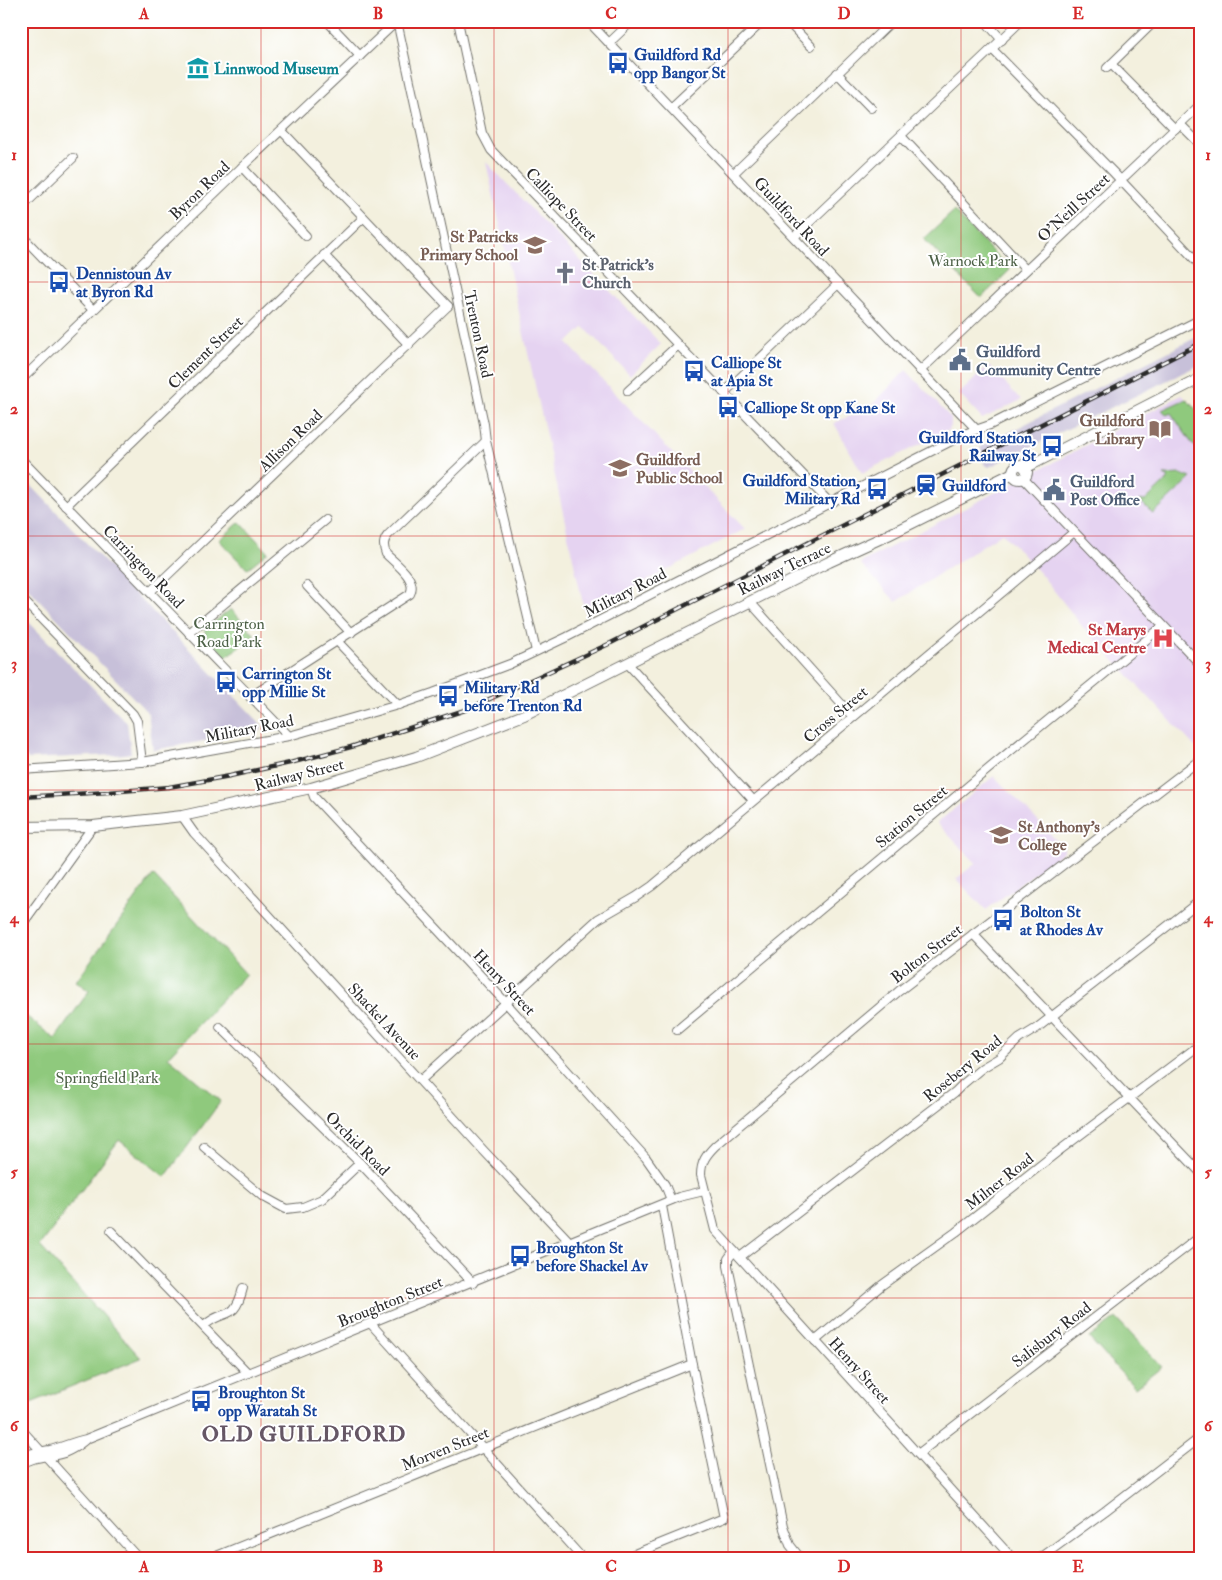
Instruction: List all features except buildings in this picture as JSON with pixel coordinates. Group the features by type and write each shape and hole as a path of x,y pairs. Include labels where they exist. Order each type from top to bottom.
{"main road":[{"path":"1024,473 1201,378"},
{"name":"Railway Terrace","path":"570,692 1013,473 1014,469 1018,466 1024,473"},
{"name":"Railway Street","path":"21,827 93,826 182,816 311,788 416,757 524,715 570,692"}],"street":[{"path":"327,21 360,56"},
{"name":"Byron Road","path":"21,380 397,21"},
{"name":"Trenton Road","path":"397,21 459,305 486,441 536,651"},
{"name":"Calliope Street","path":"458,21 482,134 491,150 830,503"},
{"name":"Guildford Road","path":"588,21 976,429"},
{"path":"609,43 632,21"},
{"path":"671,108 763,21"},
{"path":"787,21 811,46"},
{"path":"734,173 892,21"},
{"path":"985,21 1002,40"},
{"path":"794,237 1021,21"},
{"path":"1155,21 1109,66 1177,127 1201,145"},
{"path":"992,49 1121,180 1201,266"},
{"path":"837,72 870,108"},
{"name":"O'Neill Street","path":"920,371 1201,104"},
{"path":"282,131 448,306 459,305"},
{"path":"901,136 1026,270"},
{"path":"21,208 74,158"},
{"path":"242,167 306,236"},
{"name":"Clement Street","path":"66,506 363,218"},
{"path":"21,235 93,310"},
{"path":"324,255 409,345"},
{"path":"724,393 838,284"},
{"name":"Allison Road","path":"150,592 448,306"},
{"name":"Military Road","path":"21,770 142,762 288,736 398,705 501,667 575,633 976,429 990,426 1201,319"},
{"path":"628,391 678,345"},
{"path":"250,697 351,633 406,597 412,591 412,584 408,576 386,554 384,540 486,441"},
{"name":"Carrington Road","path":"21,459 288,736"},
{"path":"1024,473 1074,532 1201,665"},
{"path":"189,633 325,520"},
{"name":"Cross Street","path":"421,1080 598,919 636,898 652,886 1074,532"},
{"path":"307,586 351,633"},
{"path":"21,598 133,714 137,721 142,762"},
{"path":"750,602 853,717"},
{"name":"Station Street","path":"677,1030 992,766 1163,626"},
{"path":"338,641 398,705"},
{"path":"628,664 753,800"},
{"name":"Bolton Street","path":"704,1191 701,1166 705,1156 715,1146 899,991 1201,759"},
{"name":"Henry Street","path":"311,788 314,797 506,1003 646,1158 665,1185 671,1200"},
{"name":"Shackel Avenue","path":"182,816 194,832 484,1151 570,1242"},
{"path":"21,926 93,826"},
{"name":"Rosebery Road","path":"737,1254 955,1092 982,1068 999,1058 1019,1039 1052,1016 1201,900"},
{"path":"972,934 1201,1172"},
{"name":"Orchid Road","path":"220,1027 360,1163 473,1283"},
{"name":"Milner Road","path":"815,1341 882,1285 956,1232 1201,1044"},
{"path":"204,1147 262,1196 286,1209 303,1207 322,1199 360,1163"},
{"name":"Henry Street","path":"704,1191 715,1230 1013,1559"},
{"name":"Broughton Street","path":"21,1457 28,1454 63,1454 86,1440 248,1373 662,1206 671,1200 704,1191"},
{"path":"622,1559 724,1518 662,1206"},
{"path":"111,1231 248,1373"},
{"name":"Salisbury Road","path":"918,1454 1201,1236"},
{"path":"737,1254 728,1259 728,1266 783,1526 788,1542 801,1559"},
{"path":"204,1326 208,1322 229,1314 234,1310 240,1301 243,1288"},
{"path":"371,1324 583,1559"},
{"name":"Morven Street","path":"209,1559 692,1364"},
{"path":"21,1429 139,1559"},
{"path":"1039,1559 1201,1437"},
{"name":"Broughton Street","path":"21,1465 44,1454"}],"shaded area":[{"name":"Guildford Public School","path":"486,162 661,344 630,375 584,327 567,343 745,529 585,613"},
{"path":"1201,335 1201,364 989,467 984,464 980,447"},
{"path":"987,367 990,367 1021,400 982,419 959,394"},
{"path":"906,370 951,418 951,426 949,430 862,473 834,423 869,408"},
{"path":"1182,395 1201,414 1201,744 1196,748 1082,626 1040,573 1002,533 896,602 860,563"},
{"path":"21,475 262,725 261,731 153,750 148,713 21,581"},
{"path":"21,614 127,723 131,753 28,759 25,756 24,722 21,719"},
{"name":"St Anthony's College","path":"994,776 1064,848 1064,851 986,910 956,879 976,863 937,823"}],"green space":[{"name":"Warnock Park","path":"954,211 1010,270 981,298 924,239"},
{"path":"1186,399 1201,414 1201,451 1193,445 1171,413 1167,415 1162,410"},
{"path":"1181,474 1191,478 1153,514 1139,500 1145,501 1169,478 1164,475"},
{"path":"240,522 268,552 247,569 219,540"},
{"name":"Carrington Road Park","path":"231,609 255,635 226,657 205,635 205,629"},
{"name":"Springfield Park","path":"153,875 246,974 168,1057 221,1101 165,1177 119,1140 40,1246 141,1358 21,1407 21,1012 55,1039 89,991 76,981"},
{"path":"1116,1318 1162,1367 1135,1388 1089,1338"}],"railway":[{"path":"21,797 169,787 230,776 351,747 468,709 611,643 1201,343"}],"place":[{"name":"Guildford Rd opp Bangor St","path":"618,63"},
{"name":"Linnwood Museum","path":"198,68"},
{"name":"St Patricks Primary School","path":"535,245"},
{"name":"St Patrick's Church","path":"565,273"},
{"name":"Dennistoun Av at Byron Rd","path":"59,282"},
{"name":"Guildford Community Centre","path":"960,360"},
{"name":"Calliope St at Apia St","path":"694,371"},
{"name":"Calliope St opp Kane St","path":"728,407"},
{"name":"Guildford Library","path":"1160,429"},
{"name":"Guildford Station, Railway St","path":"1052,446"},
{"name":"Guildford Public School","path":"620,468"},
{"name":"Guildford","path":"926,485"},
{"name":"Guildford Station, Military Rd","path":"877,489"},
{"name":"Guildford Post Office","path":"1054,490"},
{"name":"St Marys Medical Centre","path":"1163,638"},
{"name":"Carrington St opp Millie St","path":"226,682"},
{"name":"Military Rd before Trenton Rd","path":"448,696"},
{"name":"St Anthony's College","path":"1001,835"},
{"name":"Bolton St at Rhodes Av","path":"1003,920"},
{"name":"Broughton St before Shackel Av","path":"520,1256"},
{"name":"Broughton St opp Waratah St","path":"201,1401"}],"district":[{"name":"OLD GUILDFORD","path":"304,1434"}]}
